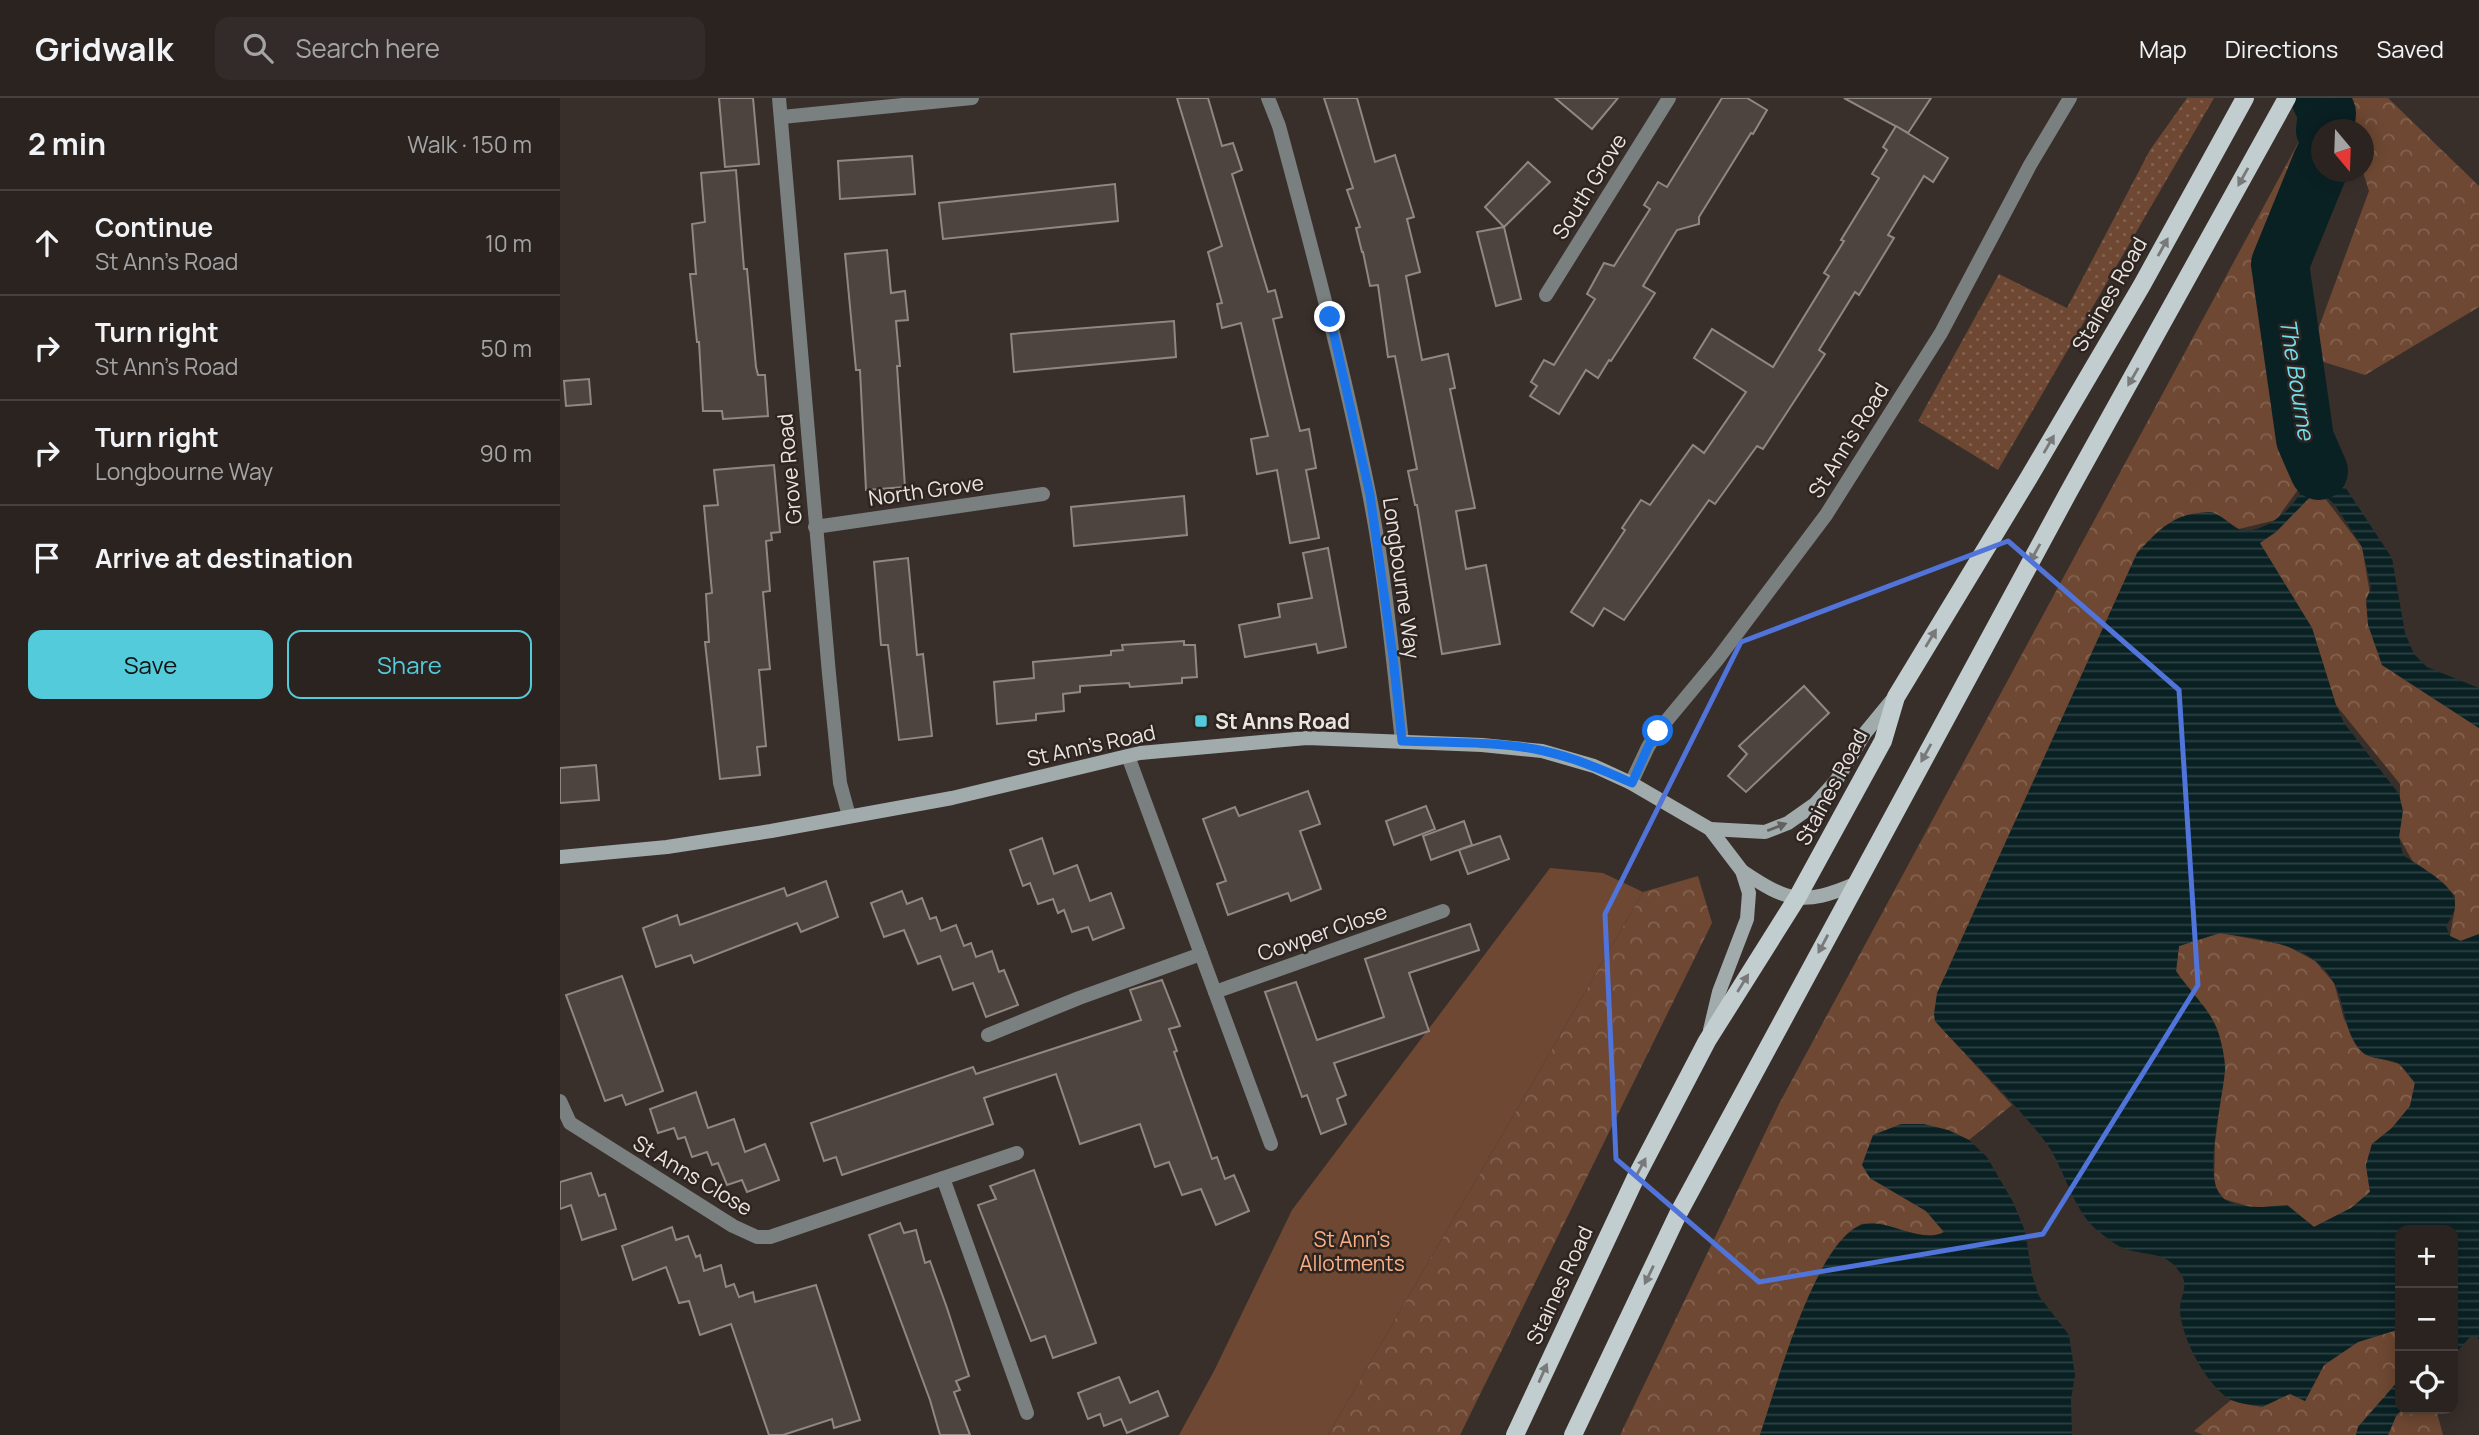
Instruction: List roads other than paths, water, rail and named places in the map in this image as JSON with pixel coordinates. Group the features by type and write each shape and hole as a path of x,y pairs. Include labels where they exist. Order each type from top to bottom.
{"main road":[{"name":"Staines Road","path":"1515,1435 1635,1179 1707,1041 1797,898 1883,741 1895,697 2136,296 2245,98"},
{"path":"1573,1435 1678,1214 1855,884 2287,98"},
{"name":"St Ann's Road","path":"1710,829 1765,832 1788,823 1815,804 1836,781 1865,733 1895,697"},
{"name":"St Ann's Road","path":"560,857 667,847 849,816 952,797 1128,756 1214,745 1307,738 1482,745 1542,751 1594,766 1632,783 1710,829 1742,871 1749,893 1747,919 1719,992 1707,1041"},
{"name":"St Ann's Road","path":"1742,871 1773,891 1797,898 1816,898 1855,884"}],"street":[{"name":"Grove Road","path":"779,98 815,527 840,783 849,816"},
{"path":"782,117 972,98"},
{"name":"Longbourne Way","path":"1268,98 1279,126 1330,317 1370,495 1402,741"},
{"name":"South Grove","path":"1546,295 1669,98"},
{"name":"St Ann's Road","path":"1632,783 1658,731 1717,660 1833,503 1941,332 2030,165 2070,98"},
{"name":"North Grove","path":"815,527 1043,494"},
{"path":"1128,756 1270,1144"},
{"name":"Cowper Close","path":"1215,992 1443,911"},
{"path":"988,1035 1079,998 1201,954"},
{"name":"St Anns Close","path":"560,1101 570,1123 733,1226 757,1237 770,1237 1017,1153"},
{"path":"943,1178 1027,1413"}],"water":[{"path":"2309,391 2308,406 2326,458 2392,558 2405,633 2414,654 2427,667 2479,688 2479,728 2382,665 2368,625 2366,600 2371,588 2362,547 2335,505 2318,489 2276,532 2260,543 2312,628 2344,723 2399,794 2403,811 2399,837 2403,855 2450,890 2455,905 2446,926 2450,936 2461,941 2479,934 2479,1340 2477,1337 2470,1337 2458,1350 2458,1225 2395,1225 2395,1331 2358,1342 2324,1365 2305,1401 2290,1394 2262,1407 2231,1400 2213,1384 2196,1360 2181,1320 2184,1283 2181,1274 2163,1258 2122,1248 2089,1222 2044,1140 1935,1021 1934,1014 1937,993 2137,553 2164,527 2188,515 2212,512 2236,528 2246,530 2267,525 2287,509 2301,491 2304,477 2300,467 2286,450 2281,434 2284,403 2287,398","holes":["2220,933 2268,941 2299,951 2325,970 2341,1000 2351,1036 2362,1052 2398,1063 2415,1083 2410,1106 2392,1128 2372,1144 2366,1165 2370,1192 2351,1208 2314,1227 2287,1205 2238,1205 2224,1199 2217,1190 2214,1158 2225,1069 2223,1052 2214,1022 2176,971 2179,946"]},
{"path":"1901,1124 1924,1124 1948,1130 1969,1140 1987,1157 2013,1202 2025,1231 2032,1275 2039,1296 2069,1335 2075,1375 2071,1399 2072,1435 1760,1435 1800,1316 1830,1255 1847,1234 1865,1224 1875,1223 1925,1236 1944,1232 1926,1211 1870,1178 1862,1165 1873,1135"},
{"path":"2395,1385 2395,1414 2398,1414 2388,1435 2356,1435 2358,1427"}],"waterway":[{"name":"The Bourne","path":"2320,98 2327,113 2326,119"},
{"name":"The Bourne","path":"2313,182 2280,264 2305,439 2319,471"}],"place":[{"name":"St Anns Road","path":"1201,721"}],"park label":[{"name":"St Ann's Allotments","path":"1352,1251"}]}
